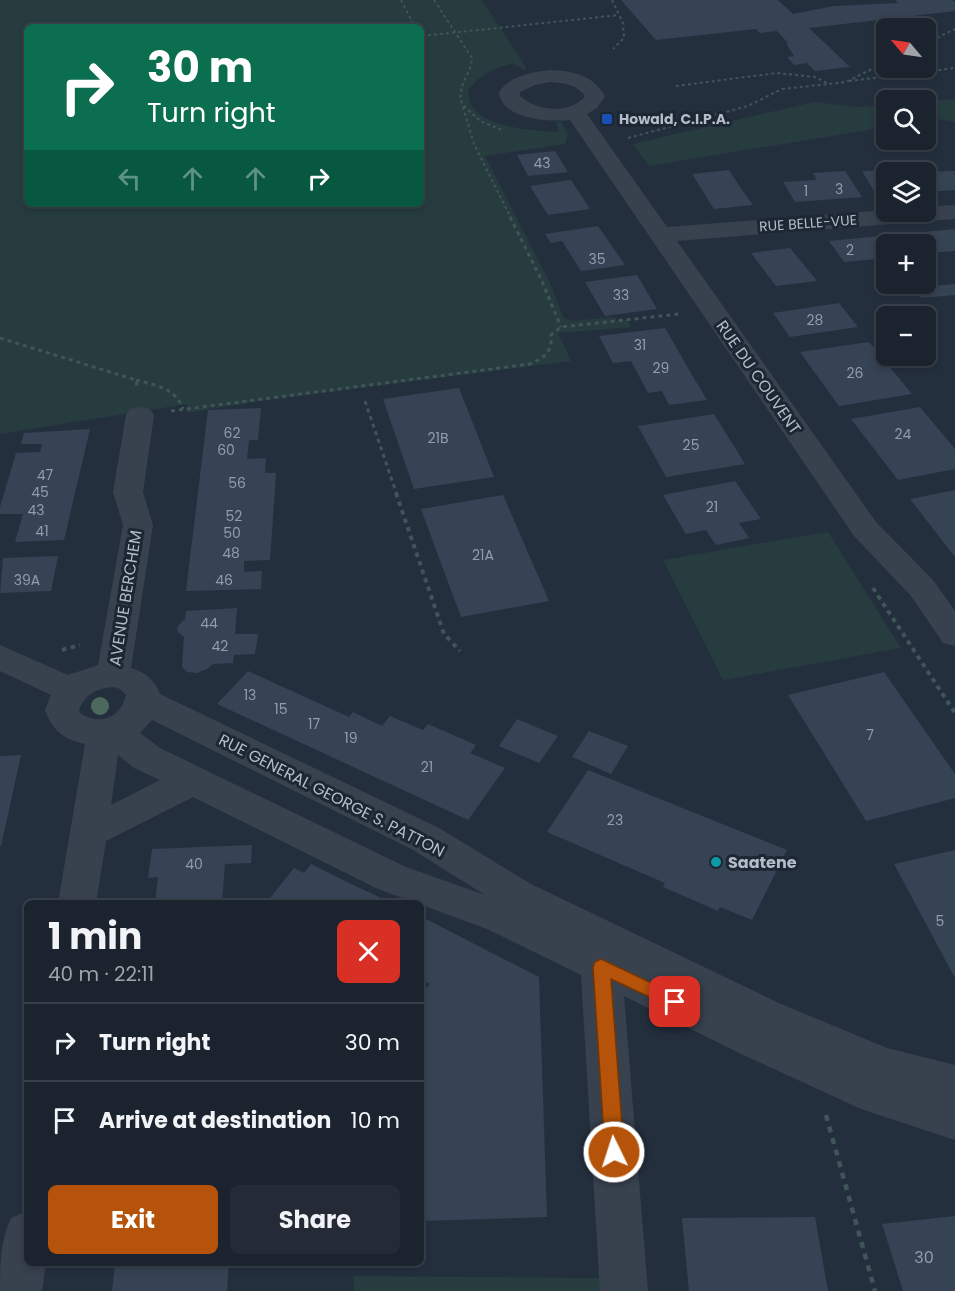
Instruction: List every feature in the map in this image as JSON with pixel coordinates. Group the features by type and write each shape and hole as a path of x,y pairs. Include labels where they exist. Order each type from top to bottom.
{"street":[{"name":"RUE DU COUVENT","path":"574,111 865,529 922,588 955,635"},
{"name":"RUE BELLE-VUE","path":"660,235 955,212"},
{"name":"AVENUE BERCHEM","path":"113,675 138,525 128,492 140,415"},
{"path":"0,657 71,690 62,709 69,726 79,731 108,732 134,719 143,701"},
{"name":"AVENUE BERCHEM","path":"71,690 90,679 113,675 132,680 142,693 143,701"},
{"name":"RUE GENERAL GEORGE S. PATTON","path":"143,701 426,839 509,906 615,963 760,1028 884,1067 955,1085"},
{"path":"77,900 108,732"},
{"name":"RUE GENERAL GEORGE S. PATTON","path":"108,732 147,758 392,878 509,906"},
{"path":"88,833 193,780"},
{"path":"615,963 624,1291"},
{"name":"RUE GENERAL GEORGE S. PATTON","path":"760,1028 813,1067 876,1095 955,1119"},
{"path":"18,1291 24,1253"}],"path":[{"path":"401,0 413,24"},
{"path":"612,0 619,15 624,38 613,49"},
{"path":"424,36 619,15"},
{"path":"936,38 955,29"},
{"path":"846,82 876,67"},
{"path":"598,145 748,106 782,89 955,68"},
{"path":"676,86 785,72 819,77 829,84"},
{"path":"463,106 466,125 479,156 545,284 561,327"},
{"path":"136,380 140,415 530,364 542,359 549,352 553,343 551,335 561,327 713,311"},
{"path":"0,338 163,388 177,396 183,409"},
{"path":"365,400 444,634 460,651"},
{"path":"870,584 955,713"},
{"path":"813,1067 875,1291"}],"green space":[{"path":"0,0 482,0 527,69 524,70 513,63 482,76 468,91 471,105 487,119 511,127 559,132 556,121 561,122 568,133 565,144 485,156 550,283 563,317 572,321 615,317 617,321 627,320 631,327 558,333 571,361 266,400 187,413 187,404 0,434"},
{"path":"955,99 955,122 936,119 936,100"},
{"path":"814,102 858,107 876,106 876,129 649,166 633,144"},
{"path":"828,532 901,648 723,680 663,560"},
{"path":"354,1276 602,1278 603,1291 354,1291"}],"building":[{"path":"621,0 778,0 793,14 834,6 898,3 895,0 952,0 955,2 955,11 876,18 876,20 809,28 850,67 815,71 807,63 794,65 787,57 794,56 786,43 788,43 777,31 760,33 756,29 656,40"},
{"path":"555,151 568,172 528,176 517,155"},
{"path":"729,170 753,205 714,209 692,174"},
{"path":"845,171 862,197 795,202 783,182 817,180 813,173"},
{"path":"862,171 876,171 876,194"},
{"path":"955,171 955,190 936,191 936,172"},
{"path":"571,180 590,209 548,215 530,186"},
{"path":"598,226 625,265 581,271 562,241 551,243 545,234"},
{"path":"955,229 955,251 936,252 936,234 904,234"},
{"path":"876,236 876,259 844,262 829,241"},
{"path":"790,248 817,281 776,286 751,253"},
{"path":"637,275 657,309 605,316 585,282"},
{"path":"955,284 955,295 921,298 918,294 936,294 936,286"},
{"path":"839,303 858,327 790,337 773,313"},
{"path":"665,328 707,400 669,405 662,391 648,393 631,361 613,363 599,336"},
{"path":"869,342 876,350 876,366 889,366 912,394 839,406 800,352"},
{"path":"459,388 494,477 414,489 383,399"},
{"path":"920,407 955,449 955,469 898,480 851,419"},
{"path":"261,408 258,440 249,440 247,459 266,458 265,473 276,473 270,560 244,561 244,572 262,571 261,589 186,591 208,410"},
{"path":"714,414 745,464 666,477 638,426"},
{"path":"90,429 64,540 15,542 23,514 0,514 0,507 16,453 40,452 42,444 21,444 24,433"},
{"path":"735,481 761,519 739,523 749,538 716,545 706,530 686,534 663,495"},
{"path":"955,490 955,557 910,499"},
{"path":"503,495 549,601 461,617 421,509"},
{"path":"58,556 51,591 0,593 3,558"},
{"path":"237,608 235,634 258,634 255,654 234,655 233,663 213,664 197,673 187,672 182,667 184,637 178,632 177,627 185,619 186,611"},
{"path":"248,671 349,717 353,712 382,726 390,716 423,730 428,724 476,745 470,753 505,768 468,820 217,704"},
{"path":"884,672 955,774 955,798 866,821 788,695"},
{"path":"517,719 558,736 539,763 499,746"},
{"path":"589,731 628,746 611,774 572,757"},
{"path":"21,755 1,846 0,846 0,756"},
{"path":"588,770 787,850 752,920 720,907 718,911 663,887 665,883 547,832"},
{"path":"252,845 251,863 225,864 222,900 155,900 158,877 148,878 152,849"},
{"path":"955,850 955,978 894,864"},
{"path":"311,864 386,900 268,900 294,868 304,873"},
{"path":"424,918 539,977 547,1217 424,1221 424,990 430,984 424,981"},
{"path":"955,1216 955,1291 903,1291 882,1224"},
{"path":"815,1217 828,1291 689,1291 682,1218"},
{"path":"115,1266 229,1266 227,1291 112,1291"}],"place":[{"name":"Howald, C.I.P.A.","path":"607,119"},
{"name":"Saatene","path":"716,862"}],"route":[{"path":"614,1152 601,967 675,1002"}]}
